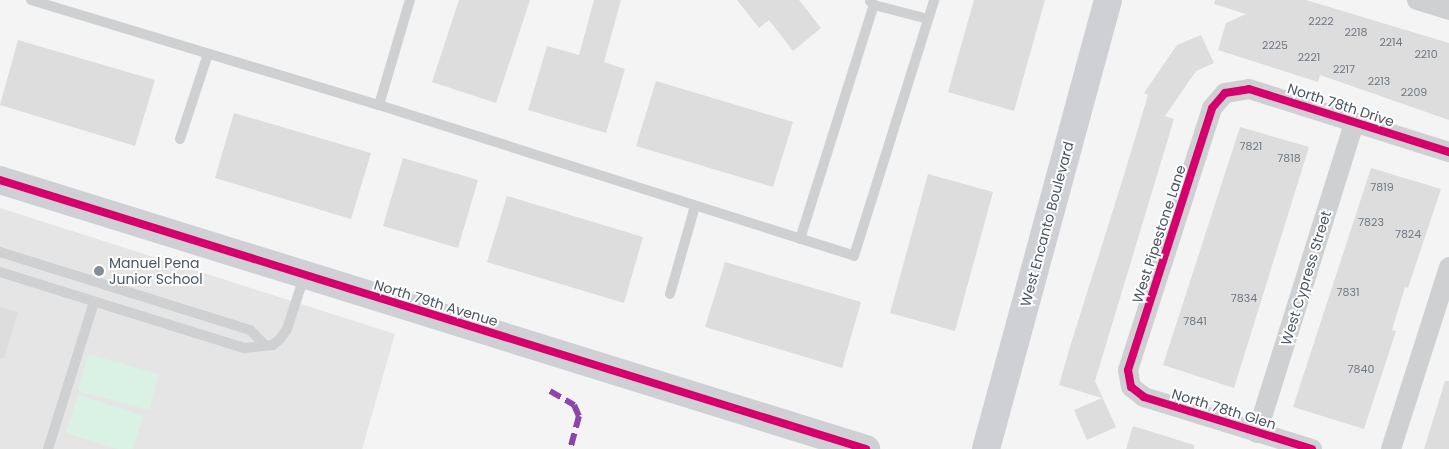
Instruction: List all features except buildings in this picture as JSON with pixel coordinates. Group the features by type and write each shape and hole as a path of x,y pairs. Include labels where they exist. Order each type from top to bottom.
{"street":[{"name":"West Encanto Boulevard","path":"986,449 1108,0"},
{"path":"1417,0 1449,10"},
{"name":"North 78th Drive","path":"1225,92 1249,89 1449,152"},
{"name":"West Pipestone Lane","path":"1131,387 1128,370 1212,108 1225,92"},
{"name":"West Cypress Street","path":"1257,433 1354,123"},
{"name":"North 79th Avenue","path":"0,180 866,449"},
{"path":"1392,449 1449,267"},
{"name":"North 78th Glen","path":"1131,387 1144,397 1312,449"}],"lane":[{"path":"31,0 379,105 854,256 934,0"},
{"path":"379,105 410,0"},
{"path":"800,239 872,3 928,19"},
{"path":"180,139 208,54"},
{"path":"670,294 695,206"},
{"path":"0,252 250,330 263,343"},
{"path":"0,272 244,348 263,343 273,344 287,330 304,276"},
{"path":"48,449 94,302"}],"shaded area":[{"name":"Manuel Pena Junior School","path":"0,208 395,334 362,449 0,449"}],"green space":[{"path":"88,354 159,374 149,410 78,391"},
{"path":"78,395 143,416 133,449 118,449 66,433"}],"marked path":[{"path":"550,391 574,405 579,416 570,449"}],"cycle path":[{"path":"1312,449 1144,397 1131,387 1128,370 1212,108 1225,93 1249,89 1449,152"},
{"path":"0,180 866,449"}],"place":[{"name":"Manuel Pena Junior School","path":"99,271"}]}
